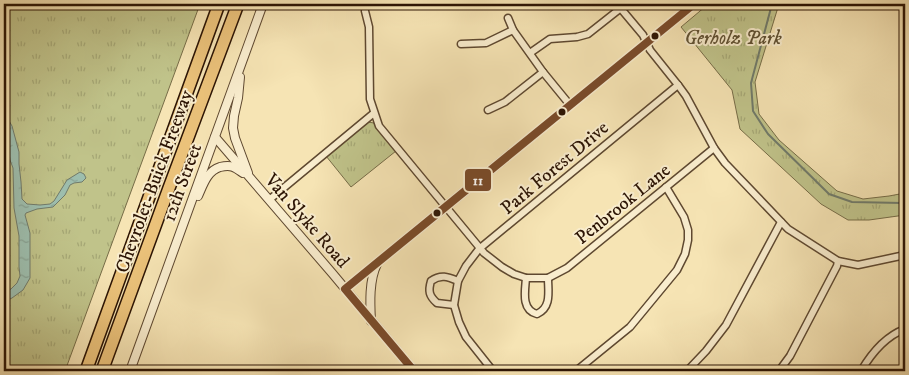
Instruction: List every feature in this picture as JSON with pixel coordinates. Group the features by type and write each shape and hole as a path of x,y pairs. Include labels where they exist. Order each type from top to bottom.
{"highway":[{"name":"Chevrolet-Buick Freeway","path":"86,371 219,4"},
{"name":"Chevrolet-Buick Freeway","path":"102,371 238,4"}],"street":[{"name":"12th Street","path":"130,371 263,4"},
{"path":"345,289 694,4"},
{"path":"530,53 550,38 577,37 588,34 621,5 643,35 650,50 686,96 714,148 725,163 788,229 838,261 858,265 905,255"},
{"name":"Penbrook Lane","path":"365,11 369,27 370,99 379,126 480,249 514,274 526,278 548,278 567,268 714,148"},
{"path":"508,18 513,30 570,106"},
{"path":"461,44 486,43 513,30"},
{"path":"240,66 238,98 233,128 250,177"},
{"path":"488,110 505,102 543,72"},
{"name":"Park Forest Drive","path":"493,371 466,337 454,305 458,281 466,266 480,249 678,84"},
{"path":"269,200 374,113"},
{"name":"Van Slyke Road","path":"215,137 414,371"},
{"path":"178,236 206,178 211,172 216,168 228,166 250,177"},
{"path":"576,371 630,326 673,276 685,254 688,230 684,217 666,187"},
{"path":"687,371 726,326 781,222"},
{"path":"779,371 790,356 838,261"},
{"path":"372,321 373,276 377,263"},
{"path":"454,305 437,303 430,296 429,290 431,281 439,277 445,276 458,281"},
{"path":"526,278 526,304 529,310 537,314 544,310 548,301 548,278"},
{"path":"861,371 876,350 887,340 905,329"}],"green space":[{"path":"4,4 200,4 65,371 4,371"},
{"name":"Gerholz Park","path":"711,4 779,4 755,82 759,114 779,140 837,191 863,199 905,193 905,215 869,220 848,220 821,204 740,129 732,90 681,27"},
{"path":"368,122 374,123 396,151 351,187 326,156"}],"water":[{"path":"4,112 12,126 19,152 22,199 27,204 50,204 54,201 67,180 80,172 86,178 82,182 70,185 65,195 53,207 37,209 26,213 30,233 30,278 23,290 4,302 4,292 11,289 17,283 20,276 19,236 14,208 13,168 4,130"}],"waterway":[{"path":"772,4 751,83 753,111 768,134 829,194 852,202 902,203"}],"transit line":[{"name":"11","path":"414,371 345,289 694,4"}]}
